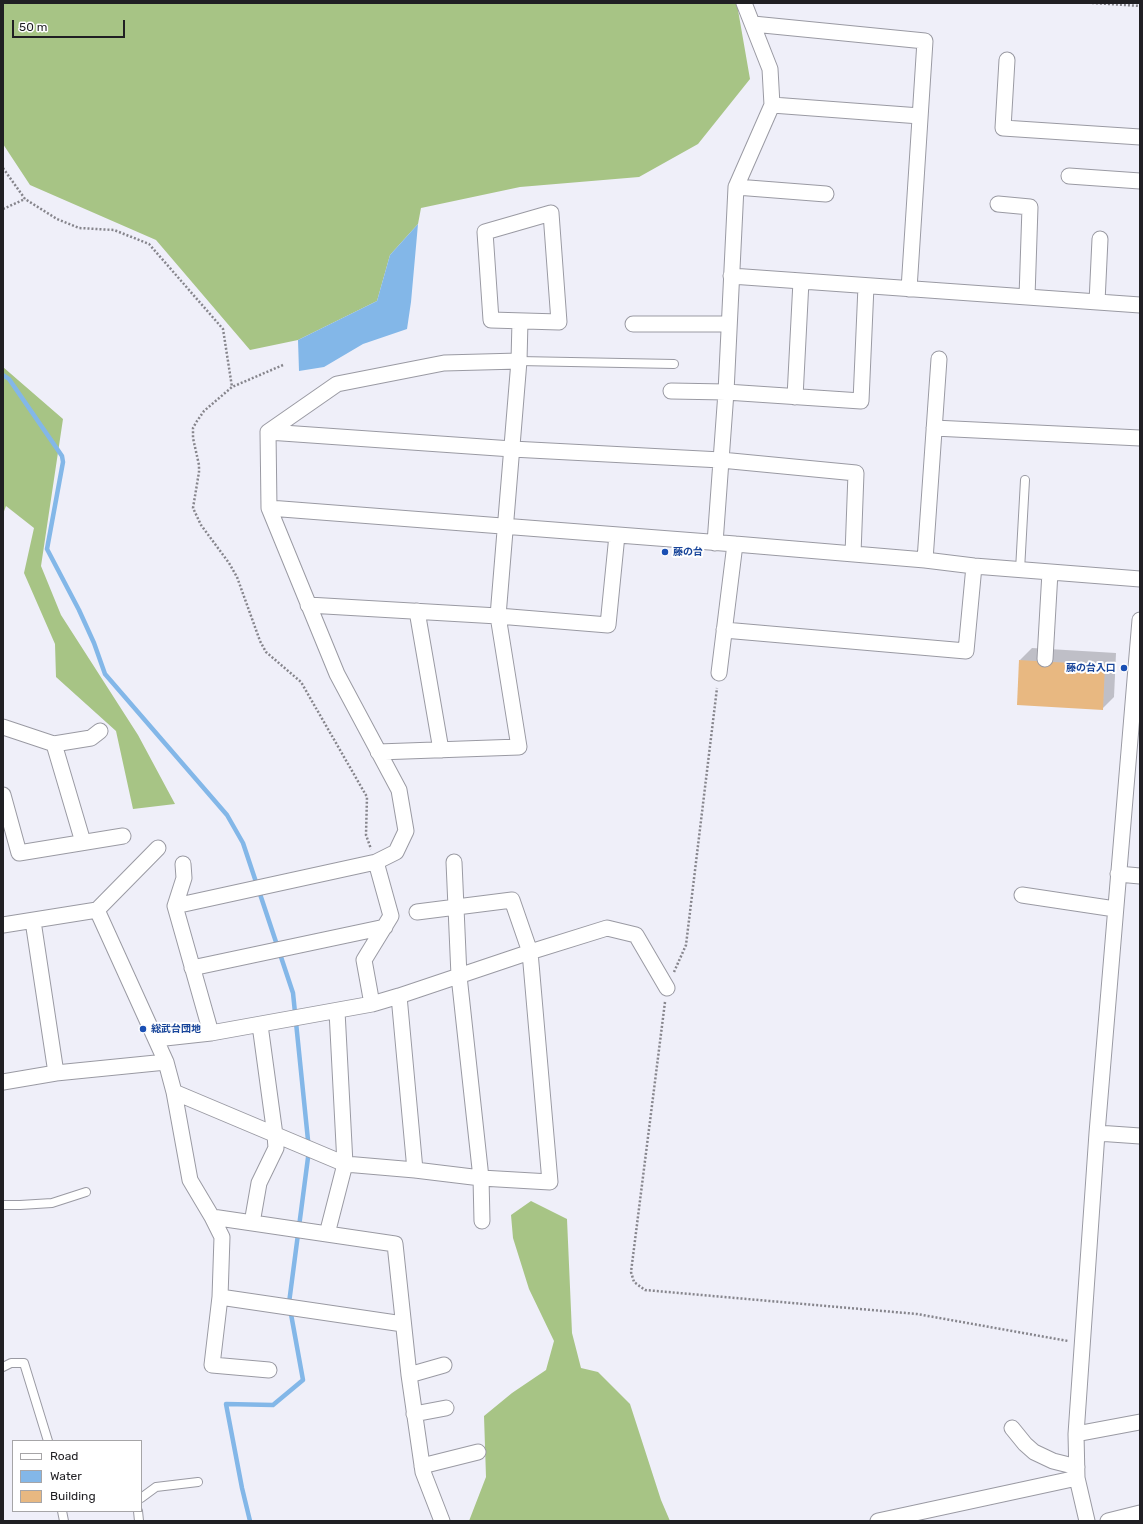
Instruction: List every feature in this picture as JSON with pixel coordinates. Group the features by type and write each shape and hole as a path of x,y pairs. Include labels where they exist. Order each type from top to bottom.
{"street":[{"path":"715,543 726,392 728,324 736,187 772,106 770,69 744,3"},
{"path":"753,24 925,41 909,289"},
{"path":"1007,60 1003,128 1140,137"},
{"path":"772,106 920,116"},
{"path":"1069,176 1140,181"},
{"path":"736,187 826,194"},
{"path":"998,204 1030,207 1027,297"},
{"path":"550,214 559,322 520,321 491,320 485,232 550,214"},
{"path":"1097,302 1100,239"},
{"path":"731,276 1140,305"},
{"path":"795,397 801,281"},
{"path":"671,391 726,392 861,401 866,286"},
{"path":"378,752 519,747 498,616 519,361 520,321"},
{"path":"633,324 728,324"},
{"path":"925,560 939,359"},
{"path":"268,432 337,384 444,363 519,361"},
{"path":"934,428 1140,438"},
{"path":"268,432 512,449 721,460 856,473 853,554"},
{"path":"175,906 376,862 396,852 406,831 399,790 337,674 269,508 268,432"},
{"path":"269,508 735,544 925,560 1020,570 1140,579"},
{"path":"308,605 498,616 608,625 617,535"},
{"path":"719,673 735,544"},
{"path":"724,630 966,651 974,566"},
{"path":"1046,659 1050,572"},
{"path":"417,611 441,750"},
{"path":"1087,1521 1077,1473 1076,1434 1097,1133 1140,620"},
{"path":"3,727 54,744 91,738 100,731"},
{"path":"54,744 83,842"},
{"path":"3,795 19,853 123,836"},
{"path":"3,925 97,910 158,848"},
{"path":"372,1004 364,960 391,916 376,862"},
{"path":"454,862 459,976 481,1178 482,1221"},
{"path":"183,864 184,878 175,906 211,1033"},
{"path":"1118,874 1140,876"},
{"path":"1022,895 1115,909"},
{"path":"174,1092 345,1164 481,1178 550,1182 530,952 512,900 417,912"},
{"path":"97,910 166,1062 174,1092 190,1180 222,1237 220,1297 212,1365 269,1370"},
{"path":"33,921 56,1073"},
{"path":"192,968 385,927"},
{"path":"156,1039 211,1033 337,1012 372,1004 607,928 636,935 667,988"},
{"path":"399,996 415,1170"},
{"path":"327,1234 345,1164 337,1012"},
{"path":"252,1223 259,1183 276,1148 260,1024"},
{"path":"3,1082 56,1073 166,1062"},
{"path":"1097,1133 1140,1136"},
{"path":"212,1217 395,1244 408,1375 423,1472 442,1521"},
{"path":"220,1297 403,1324"},
{"path":"408,1375 444,1365"},
{"path":"414,1414 446,1408"},
{"path":"1076,1434 1140,1422"},
{"path":"1012,1428 1025,1444 1034,1452 1077,1473"},
{"path":"422,1466 478,1452"},
{"path":"878,1521 1077,1473"},
{"path":"1108,1521 1140,1513"}],"lane":[{"path":"519,361 674,364"},
{"path":"1020,570 1025,480"},
{"path":"3,1205 52,1203 86,1192"},
{"path":"3,1367 11,1363 24,1363 48,1440"},
{"path":"142,1497 156,1487 198,1482"}],"path":[{"path":"1092,3 1140,6"},
{"path":"3,168 25,199 57,219 79,228 114,230 149,244 223,329 232,387"},
{"path":"3,209 25,199"},
{"path":"283,365 232,387 204,411 193,428 193,438 199,465 193,508 201,526 229,563 237,577 260,641 266,652 301,682 367,796 366,835 376,862"},
{"path":"719,673 686,945 667,988 631,1272 634,1282 645,1290 918,1314 1082,1344"}],"green space":[{"path":"3,3 738,3 750,79 698,144 639,177 520,187 421,208 418,224 390,255 377,301 298,340 250,350 156,240 30,185 3,144"},
{"path":"3,367 63,419 41,566 61,615 138,735 175,804 133,809 116,731 56,677 55,644 24,573 34,528 6,506 3,514"},
{"path":"531,1201 567,1219 572,1333 581,1368 598,1372 630,1404 661,1500 670,1521 469,1521 486,1477 484,1416 512,1393 546,1370 554,1341 529,1289 513,1238 511,1215"}],"water":[{"path":"418,224 407,329 363,344 324,367 299,371 298,340 377,301 390,255"}],"building":[{"path":"1019,660 1105,665 1103,710 1017,705"}],"waterway":[{"path":"3,375 9,379 62,456 63,462 47,549 79,610 94,643 105,674 227,815 243,843 293,993 309,1150 289,1303 303,1380 273,1405 226,1404 242,1488 250,1521"}],"place":[{"name":"藤の台","path":"665,552"},
{"name":"藤の台入口","path":"1124,668"},
{"name":"総武台団地","path":"143,1029"}]}
